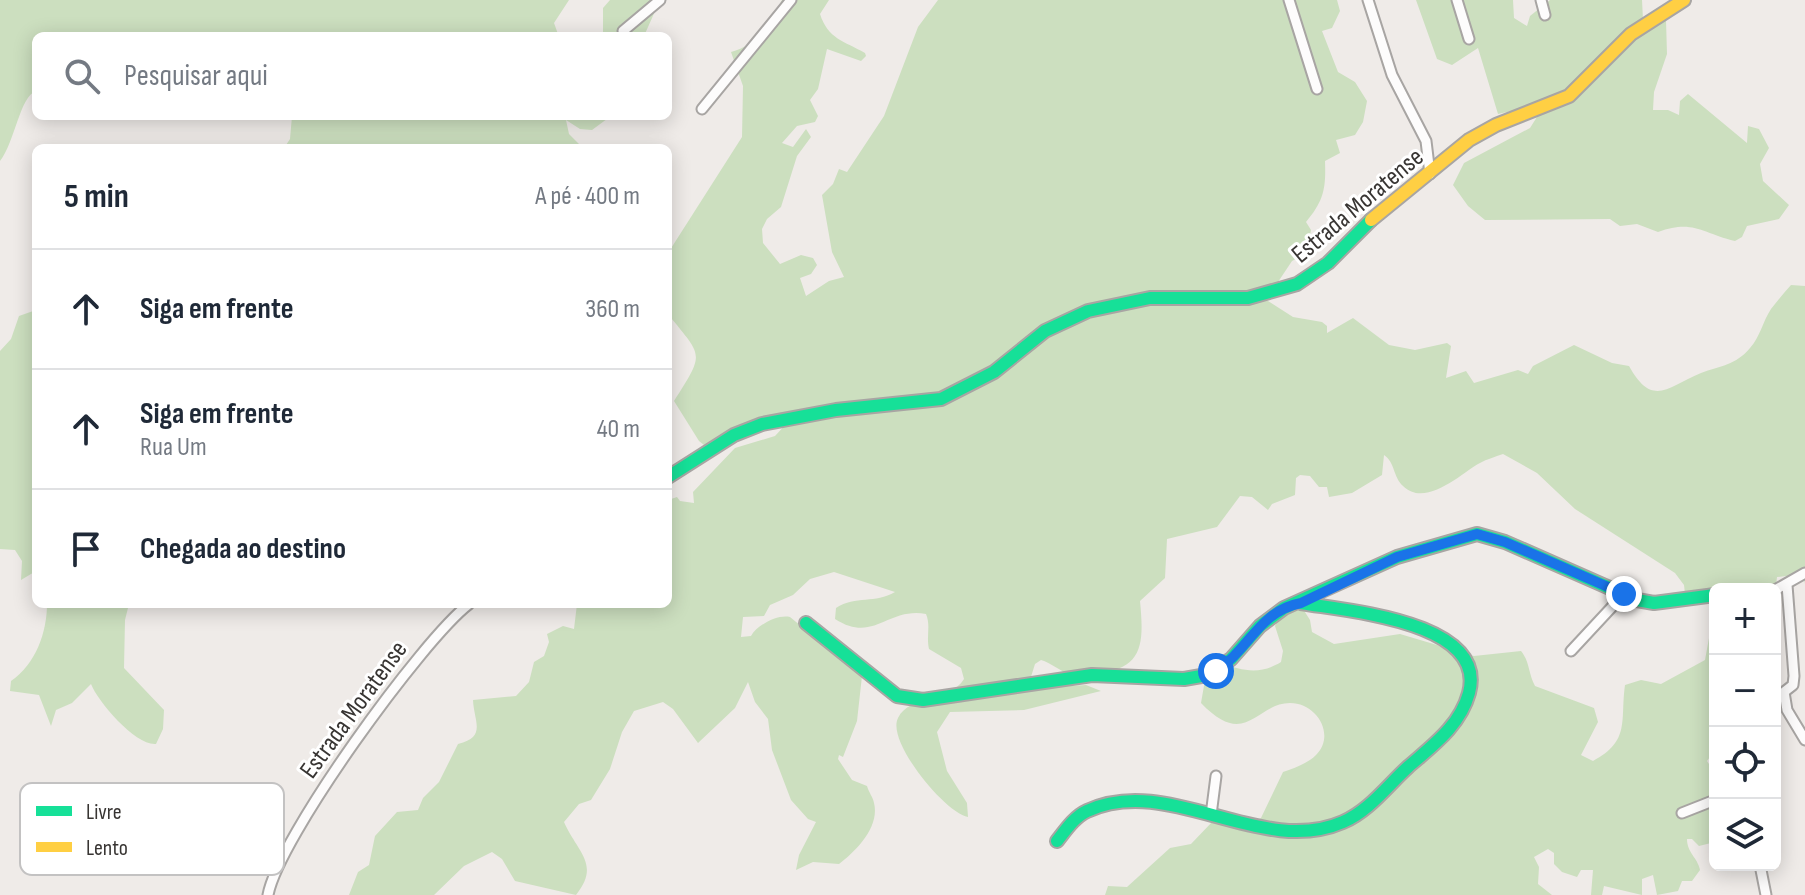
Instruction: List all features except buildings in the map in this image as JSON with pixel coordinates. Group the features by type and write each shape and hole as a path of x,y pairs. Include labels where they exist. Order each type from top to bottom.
{"street":[{"path":"623,31 660,0"},
{"path":"702,109 791,0"},
{"path":"1289,0 1317,89"},
{"path":"1368,0 1392,75 1426,141 1430,174"},
{"path":"1457,0 1469,39"},
{"path":"1541,0 1545,15"},
{"name":"Estrada Moratense","path":"672,474 734,435 762,424 836,410 941,399 994,372 1045,331 1088,311 1150,298 1248,298 1280,292 1328,263 1381,210 1483,131 1569,96 1631,34 1684,0"},
{"path":"806,623 897,696 923,700 1118,674 1172,679 1204,676 1222,667 1268,616 1284,606 1301,603 1397,557 1477,534 1505,542 1624,594 1654,603 1709,596"},
{"path":"1781,588 1805,573"},
{"path":"1787,585 1794,676 1793,685 1784,692 1787,710 1805,740"},
{"path":"1571,651 1624,594"},
{"path":"1057,841 1086,811 1114,803 1211,815 1295,831 1342,823 1450,730 1463,710 1470,689 1470,663 1457,644 1445,636 1301,603"},
{"name":"Estrada Moratense","path":"284,850 310,808 400,683 439,634 465,608"},
{"path":"1211,815 1216,776"},
{"path":"1682,813 1709,802"},
{"path":"1761,871 1766,895"},
{"name":"Estrada Moratense","path":"268,895 274,875"}],"green space":[{"path":"0,0 569,0 554,23 557,32 32,32 32,94 0,161"},
{"path":"610,0 655,0 656,9 646,32 603,32 603,8"},
{"path":"782,0 829,0 820,14 827,29 866,56 861,61 827,49 818,89 810,100 818,116 815,122 797,126 782,143 793,147 806,129 811,137 797,156 781,207 767,219 762,229 763,243 780,264 801,255 813,258 817,265 811,274 800,278 806,296 829,281 844,277 832,252 822,195 833,184 839,169 847,172 884,116 918,27 938,0 1337,0 1340,11 1332,28 1322,31 1338,72 1355,82 1367,101 1363,122 1355,135 1336,140 1340,153 1325,161 1323,194 1306,222 1311,230 1307,253 1292,261 1274,288 1239,299 1268,301 1293,317 1322,322 1327,326 1327,333 1353,318 1389,345 1415,350 1447,343 1451,346 1446,378 1466,371 1474,383 1518,370 1528,374 1533,366 1574,345 1612,363 1629,366 1646,387 1654,391 1670,388 1745,354 1771,309 1791,285 1805,286 1805,584 1803,574 1777,577 1776,583 1709,583 1709,590 1685,594 1684,585 1675,573 1575,509 1537,473 1503,454 1480,463 1444,486 1422,493 1412,492 1403,486 1384,455 1382,475 1352,493 1329,497 1327,487 1319,487 1310,476 1300,475 1296,478 1295,495 1272,504 1268,510 1252,497 1240,496 1217,527 1167,539 1165,578 1140,601 1142,630 1132,660 1111,671 1075,675 1041,660 1035,664 1030,680 1038,688 1086,685 1101,691 1024,710 950,712 937,732 947,771 967,803 968,817 946,803 920,775 901,743 897,729 898,718 911,705 957,687 964,679 961,668 929,649 926,614 901,615 860,628 835,619 836,608 843,604 880,598 895,592 834,572 810,579 793,595 770,605 764,616 743,617 741,637 751,636 768,621 790,617 862,676 857,721 843,757 839,755 838,759 852,780 867,786 875,812 865,838 839,864 813,862 796,870 799,855 816,822 808,819 791,800 772,750 768,719 755,702 748,682 735,708 698,743 673,709 663,702 634,711 622,732 610,769 591,800 579,804 564,822 587,866 583,884 576,895 515,881 502,859 492,852 464,866 434,895 349,895 358,872 369,865 375,836 397,812 418,810 423,798 439,782 458,744 476,733 473,700 516,696 529,682 534,662 544,656 549,642 547,634 563,626 574,629 577,608 672,608 672,499 677,497 680,501 694,503 693,492 735,448 775,436 788,422 767,422 704,445 674,401 691,372 696,355 672,319 672,247 742,137 743,86 731,52 755,39"},
{"path":"1416,0 1513,0 1514,18 1527,26 1530,16 1550,0 1642,0 1643,20 1656,23 1666,20 1667,54 1654,92 1653,110 1668,110 1679,115 1680,101 1688,94 1747,143 1748,126 1759,129 1769,148 1760,164 1763,181 1789,205 1779,219 1747,226 1742,237 1735,241 1689,227 1658,232 1637,224 1620,226 1610,219 1485,220 1468,206 1453,185 1464,163 1530,128 1542,109 1536,101 1525,108 1498,114 1478,48 1452,65 1437,59"},
{"path":"292,120 566,120 569,134 579,144 287,144"},
{"path":"566,120 606,120 592,130 580,129"},
{"path":"32,311 32,573 21,580 22,561 15,550 0,549 0,351 11,339 19,316"},
{"path":"47,608 128,608 124,668 164,710 163,729 156,744 148,743 128,731 109,711 91,684 72,703 56,710 51,726 39,695 10,691 11,681 33,657 45,625"},
{"path":"1303,609 1310,620 1312,632 1334,644 1400,634 1474,656 1521,651 1535,686 1594,708 1598,722 1581,755 1593,761 1613,746 1619,737 1625,685 1641,680 1661,684 1705,660 1709,638 1709,844 1699,846 1692,839 1687,839 1700,870 1692,881 1682,881 1678,891 1657,895 1653,875 1642,879 1642,895 1604,886 1602,895 1591,895 1593,870 1581,870 1577,877 1562,872 1554,864 1554,853 1548,849 1534,857 1539,867 1538,884 1552,895 1105,895 1108,886 1127,887 1170,848 1191,844 1213,821 1255,822 1261,818 1283,772 1309,761 1322,747 1324,730 1321,722 1300,704 1278,705 1240,724 1229,723 1216,716 1201,703 1205,680 1221,663 1251,670 1266,669 1281,662 1283,651 1275,626 1289,611"}],"traffic: fast":[{"path":"672,474 734,435 762,424 836,410 941,399 994,372 1045,331 1088,311 1150,298 1248,298 1297,284 1328,263 1371,220"},
{"path":"806,623 897,696 923,700 1092,675 1184,679 1207,675 1231,659 1260,626 1284,608 1397,557 1477,534 1505,542 1637,600 1654,603 1709,596"},
{"path":"1057,841 1082,814 1118,802 1150,802 1182,807 1280,830 1312,830 1343,822 1370,805 1459,716 1469,693 1469,669 1457,650 1436,635 1409,624 1301,603"}],"traffic: slow":[{"path":"1371,220 1469,140 1496,125 1569,96 1631,34 1684,0"}],"route":[{"path":"1216,671 1268,616 1284,606 1301,603 1397,557 1477,534 1505,542 1624,594"}]}
